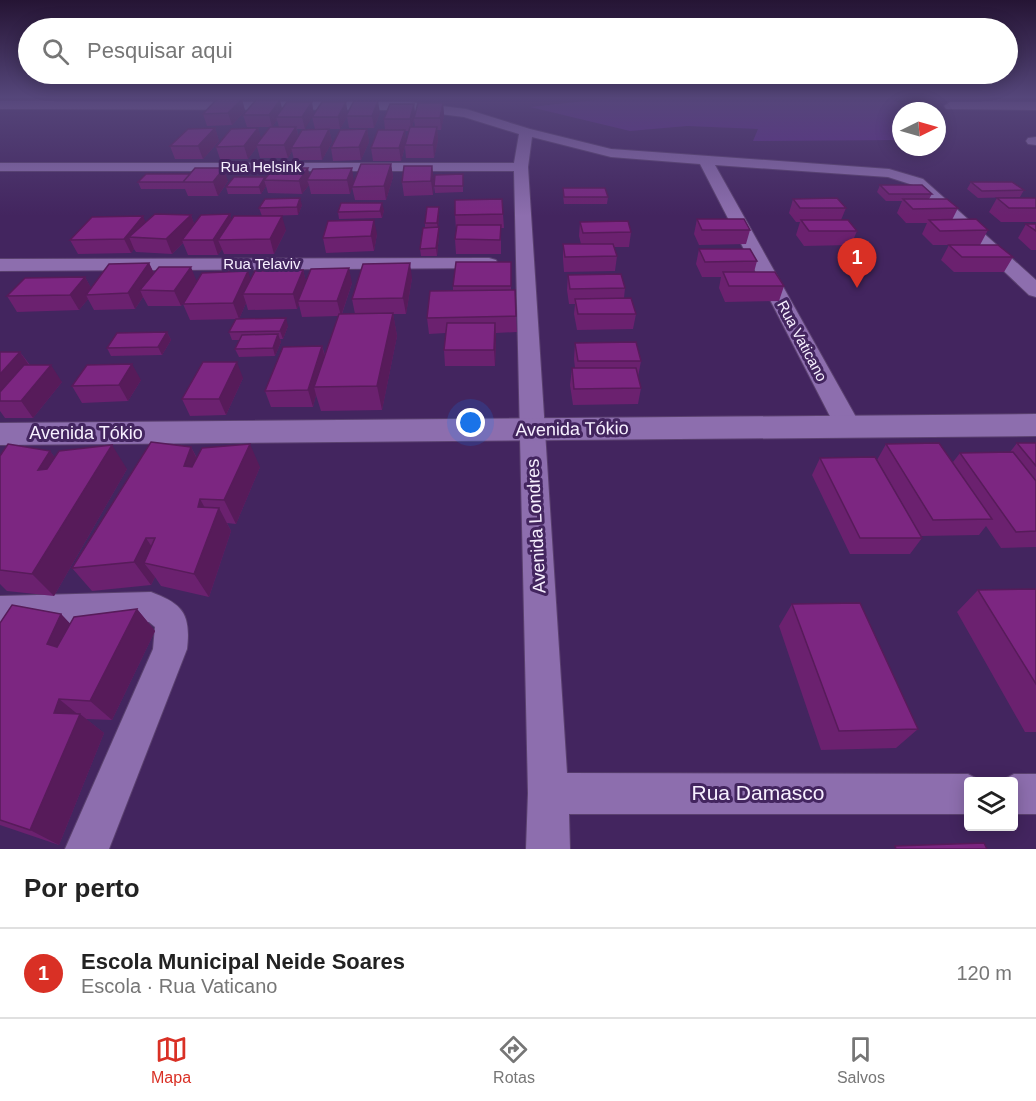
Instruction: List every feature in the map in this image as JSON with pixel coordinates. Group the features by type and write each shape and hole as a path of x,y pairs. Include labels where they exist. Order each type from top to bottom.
{"street":[{"name":"Avenida Londres","path":"525,138 521,167 548,793 548,849"},
{"path":"549,138 611,153 858,170 889,173 918,182 1036,291"},
{"name":"Rua Vaticano","path":"705,160 848,426"},
{"name":"Rua Helsink","path":"0,166 521,167"},
{"name":"Rua Telaviv","path":"0,265 525,264"},
{"name":"Avenida Tókio","path":"0,434 1036,425"},
{"path":"0,611 152,607 166,612 173,626 170,649 87,849"},
{"name":"Rua Damasco","path":"548,793 964,794"},
{"path":"1018,794 1036,794"}],"shaded area":[{"path":"754,138 892,138 892,140 753,141"}],"building":[{"path":"179,138 206,138 198,146 170,146"},
{"path":"224,138 251,138 244,146 216,147"},
{"path":"262,138 289,138 284,145 256,145"},
{"path":"297,138 325,138 320,147 291,148"},
{"path":"336,138 363,138 359,147 331,148"},
{"path":"375,138 402,138 399,148 371,148"},
{"path":"407,138 435,138 433,145 405,145"},
{"path":"361,164 391,164 384,186 352,187"},
{"path":"404,166 432,166 431,181 402,182"},
{"path":"195,168 224,168 213,182 183,182"},
{"path":"274,168 308,168 299,181 264,180"},
{"path":"352,168 347,180 307,180 313,169"},
{"path":"146,174 190,174 183,182 138,182"},
{"path":"463,174 463,186 434,186 435,175"},
{"path":"234,177 265,177 259,187 226,187"},
{"path":"971,182 1012,182 1024,190 982,191"},
{"path":"880,185 922,185 932,194 889,194"},
{"path":"563,188 605,188 608,197 564,197"},
{"path":"300,198 297,207 259,208 265,199"},
{"path":"837,198 846,208 800,208 793,199"},
{"path":"997,198 1036,198 1036,208 1009,208"},
{"path":"502,199 503,214 455,215 455,200"},
{"path":"903,199 947,199 958,208 913,209"},
{"path":"341,203 382,203 380,211 338,212"},
{"path":"427,207 439,207 437,223 425,223"},
{"path":"155,214 191,215 166,239 129,237"},
{"path":"230,214 213,240 182,240 201,215"},
{"path":"143,216 124,239 70,240 92,217"},
{"path":"234,216 282,216 270,239 218,240"},
{"path":"697,219 744,219 750,230 702,230"},
{"path":"976,219 988,230 940,231 929,220"},
{"path":"374,220 371,236 323,238 328,221"},
{"path":"801,220 848,220 857,231 809,231"},
{"path":"628,221 631,232 583,233 580,222"},
{"path":"1026,224 1036,224 1036,231"},
{"path":"457,225 501,225 500,240 455,239"},
{"path":"439,227 436,248 420,249 423,228"},
{"path":"563,244 613,244 617,256 565,257"},
{"path":"949,245 998,245 1013,257 962,257"},
{"path":"699,249 750,249 757,261 705,262"},
{"path":"456,262 511,262 511,286 453,286"},
{"path":"149,263 128,293 86,295 109,264"},
{"path":"410,263 403,298 352,299 363,264"},
{"path":"159,267 191,267 174,291 140,290"},
{"path":"349,268 337,301 298,301 311,269"},
{"path":"303,270 293,294 243,294 255,271"},
{"path":"248,271 233,303 183,304 202,273"},
{"path":"723,272 775,272 784,286 729,286"},
{"path":"621,274 625,288 570,289 568,275"},
{"path":"85,277 70,295 7,296 25,278"},
{"path":"515,290 516,316 427,318 430,291"},
{"path":"631,298 636,314 578,314 575,299"},
{"path":"393,313 377,386 314,387 339,314"},
{"path":"286,318 280,331 229,332 236,319"},
{"path":"447,323 495,323 494,350 444,350"},
{"path":"167,332 158,347 107,348 117,333"},
{"path":"278,334 273,348 235,349 242,335"},
{"path":"636,342 641,361 578,361 575,343"},
{"path":"322,346 308,390 265,391 283,347"},
{"path":"0,352 20,352 0,374"},
{"path":"203,362 237,362 219,399 182,399"},
{"path":"132,364 119,385 72,386 87,365"},
{"path":"24,365 51,365 21,401 0,401 0,392"},
{"path":"572,368 636,368 641,388 574,389"},
{"path":"151,442 191,447 184,466 192,467 202,448 250,444 224,500 200,499 198,507 219,508 194,574 144,563 155,538 146,538 134,562 72,568"},
{"path":"939,443 992,519 933,520 886,444"},
{"path":"1017,443 1036,443 1036,466"},
{"path":"8,444 50,451 38,470 47,469 59,451 112,445 32,574 0,570 0,456"},
{"path":"1013,452 1036,481 1036,531 1016,532 960,453"},
{"path":"875,457 922,538 860,538 820,458"},
{"path":"1036,589 1036,684 978,590"},
{"path":"860,603 918,729 839,731 792,604"},
{"path":"12,605 61,614 47,644 57,647 74,617 137,609 90,701 59,699 54,713 80,714 30,830 0,820 0,623"},
{"path":"984,843 987,849 896,849 895,846"}],"place":[{"name":"Escola Municipal Neide Soares","path":"857,288"}]}
